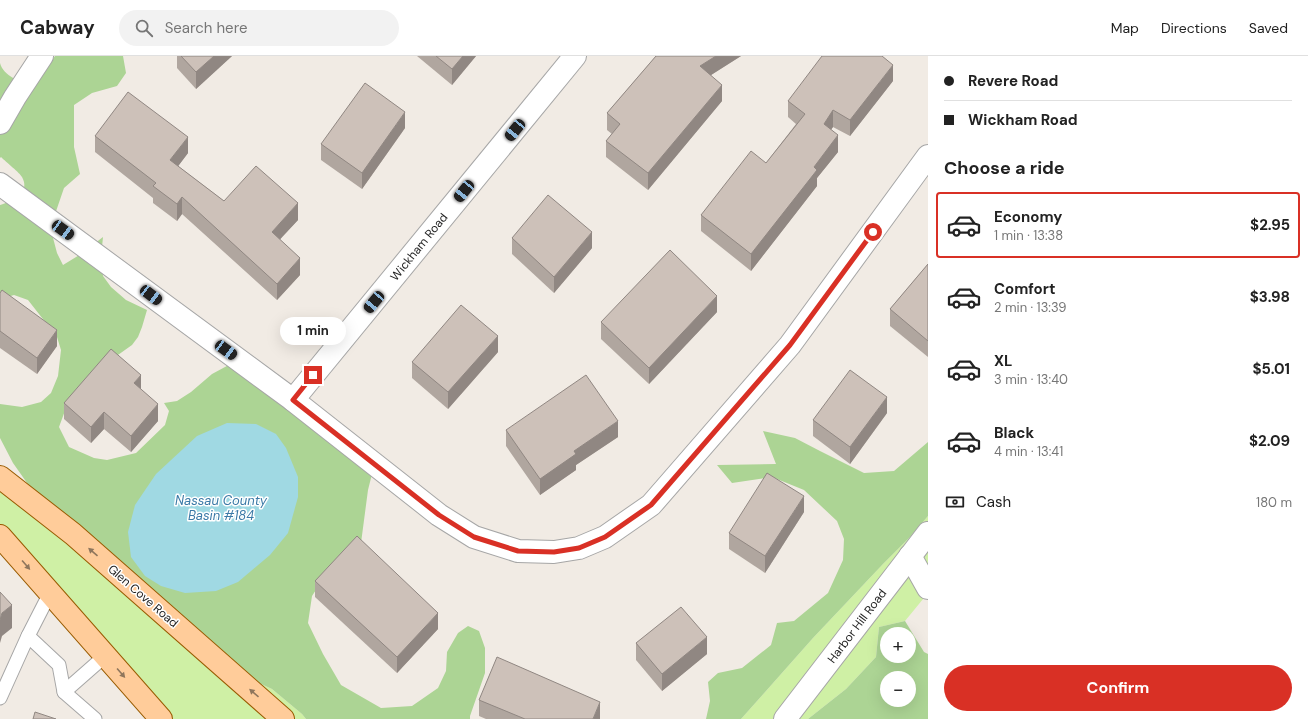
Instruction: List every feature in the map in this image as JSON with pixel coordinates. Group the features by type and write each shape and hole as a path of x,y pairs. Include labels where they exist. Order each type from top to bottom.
{"main road":[{"name":"Glen Cove Road","path":"0,477 73,534 283,719"},
{"path":"0,536 161,719"}],"street":[{"name":"Wickham Road","path":"293,400 575,56"},
{"path":"0,122 39,58"},
{"path":"0,184 293,400 439,515 474,537 518,551 554,552 579,548 605,537 651,505 790,345 928,156"},
{"name":"Harbor Hill Road","path":"785,719 919,557 928,533"},
{"path":"919,557 928,588"}],"lane":[{"path":"0,698 28,636 50,593"},
{"path":"28,636 59,665 64,692 95,719"},
{"path":"64,692 105,656"}],"green space":[{"path":"55,56 123,56 126,73 117,86 92,93 74,105 74,147 80,174 64,188 52,223 52,234 57,253 63,265 81,254 103,237 101,257 103,276 111,287 126,300 147,310 138,337 132,345 101,367 66,408 59,427 69,447 94,458 107,460 136,453 165,425 169,411 164,403 177,401 191,392 212,374 238,360 372,474 368,490 361,543 329,570 312,596 308,623 323,654 341,685 381,708 412,706 438,688 446,671 447,652 458,633 468,626 479,631 485,648 485,673 470,719 306,719 272,689 248,678 32,490 13,463 0,438 0,404 22,407 41,402 51,393 58,376 61,350 57,337 28,300 14,295 0,299 0,205 19,196 24,188 24,183 19,173 1,157 0,158 0,63 5,72 9,75 33,86"},
{"path":"763,431 795,438 864,473 894,471 928,442 928,516 909,538 813,638 741,719 706,719 710,701 708,682 718,673 742,668 771,645 777,623 794,621 828,593 843,560 844,539 837,521 804,490 772,477 732,483 717,465 776,464"},
{"path":"0,477 248,678 272,689 306,719 161,719 0,536"},
{"path":"928,516 928,593 905,621 879,627 876,657 846,689 808,719 741,719 813,638 909,538"},
{"path":"905,621 909,627 880,627 880,663 916,663 916,639 924,652 928,654 928,719 808,719 846,689 876,657 879,627"}],"water":[{"name":"Nassau County Basin #184","path":"227,423 256,424 276,434 286,448 298,477 298,497 288,533 270,555 238,582 216,591 185,593 161,586 145,576 131,557 128,532 135,505 156,474 197,436"}],"building":[{"path":"181,56 214,56 196,72"},
{"path":"436,56 463,56 452,69"},
{"path":"656,56 716,56 700,66 722,85 648,173 606,141 620,124 607,113"},
{"path":"822,56 882,56 893,65 850,120 833,110 824,124 838,135 814,167 817,170 751,254 701,215 751,151 766,163 805,114 788,101"},
{"path":"365,83 405,112 362,173 321,144"},
{"path":"128,92 188,137 170,160 224,201 256,166 298,203 272,232 300,258 277,284 182,197 177,204 153,186 156,183 95,136"},
{"path":"548,195 592,232 554,277 512,238"},
{"path":"670,250 717,296 649,368 601,322"},
{"path":"928,264 928,341 890,309"},
{"path":"2,290 57,330 37,358 0,331 0,293"},
{"path":"461,305 498,336 448,392 412,362"},
{"path":"111,349 141,375 134,383 158,404 131,436 104,412 91,427 64,403"},
{"path":"850,370 887,397 850,447 813,420"},
{"path":"586,375 618,421 574,451 576,454 540,479 506,430"},
{"path":"767,473 804,496 765,556 729,533"},
{"path":"357,536 438,613 397,657 315,581"},
{"path":"0,592 12,605 2,613 0,620"},
{"path":"681,607 707,637 662,674 636,643"},
{"path":"497,657 600,702 593,719 525,719 479,700"},
{"path":"35,712 56,719 33,719"}],"route":[{"path":"313,375 293,400 439,515 474,537 518,551 554,552 579,548 605,537 651,505 790,345 873,232"}]}
